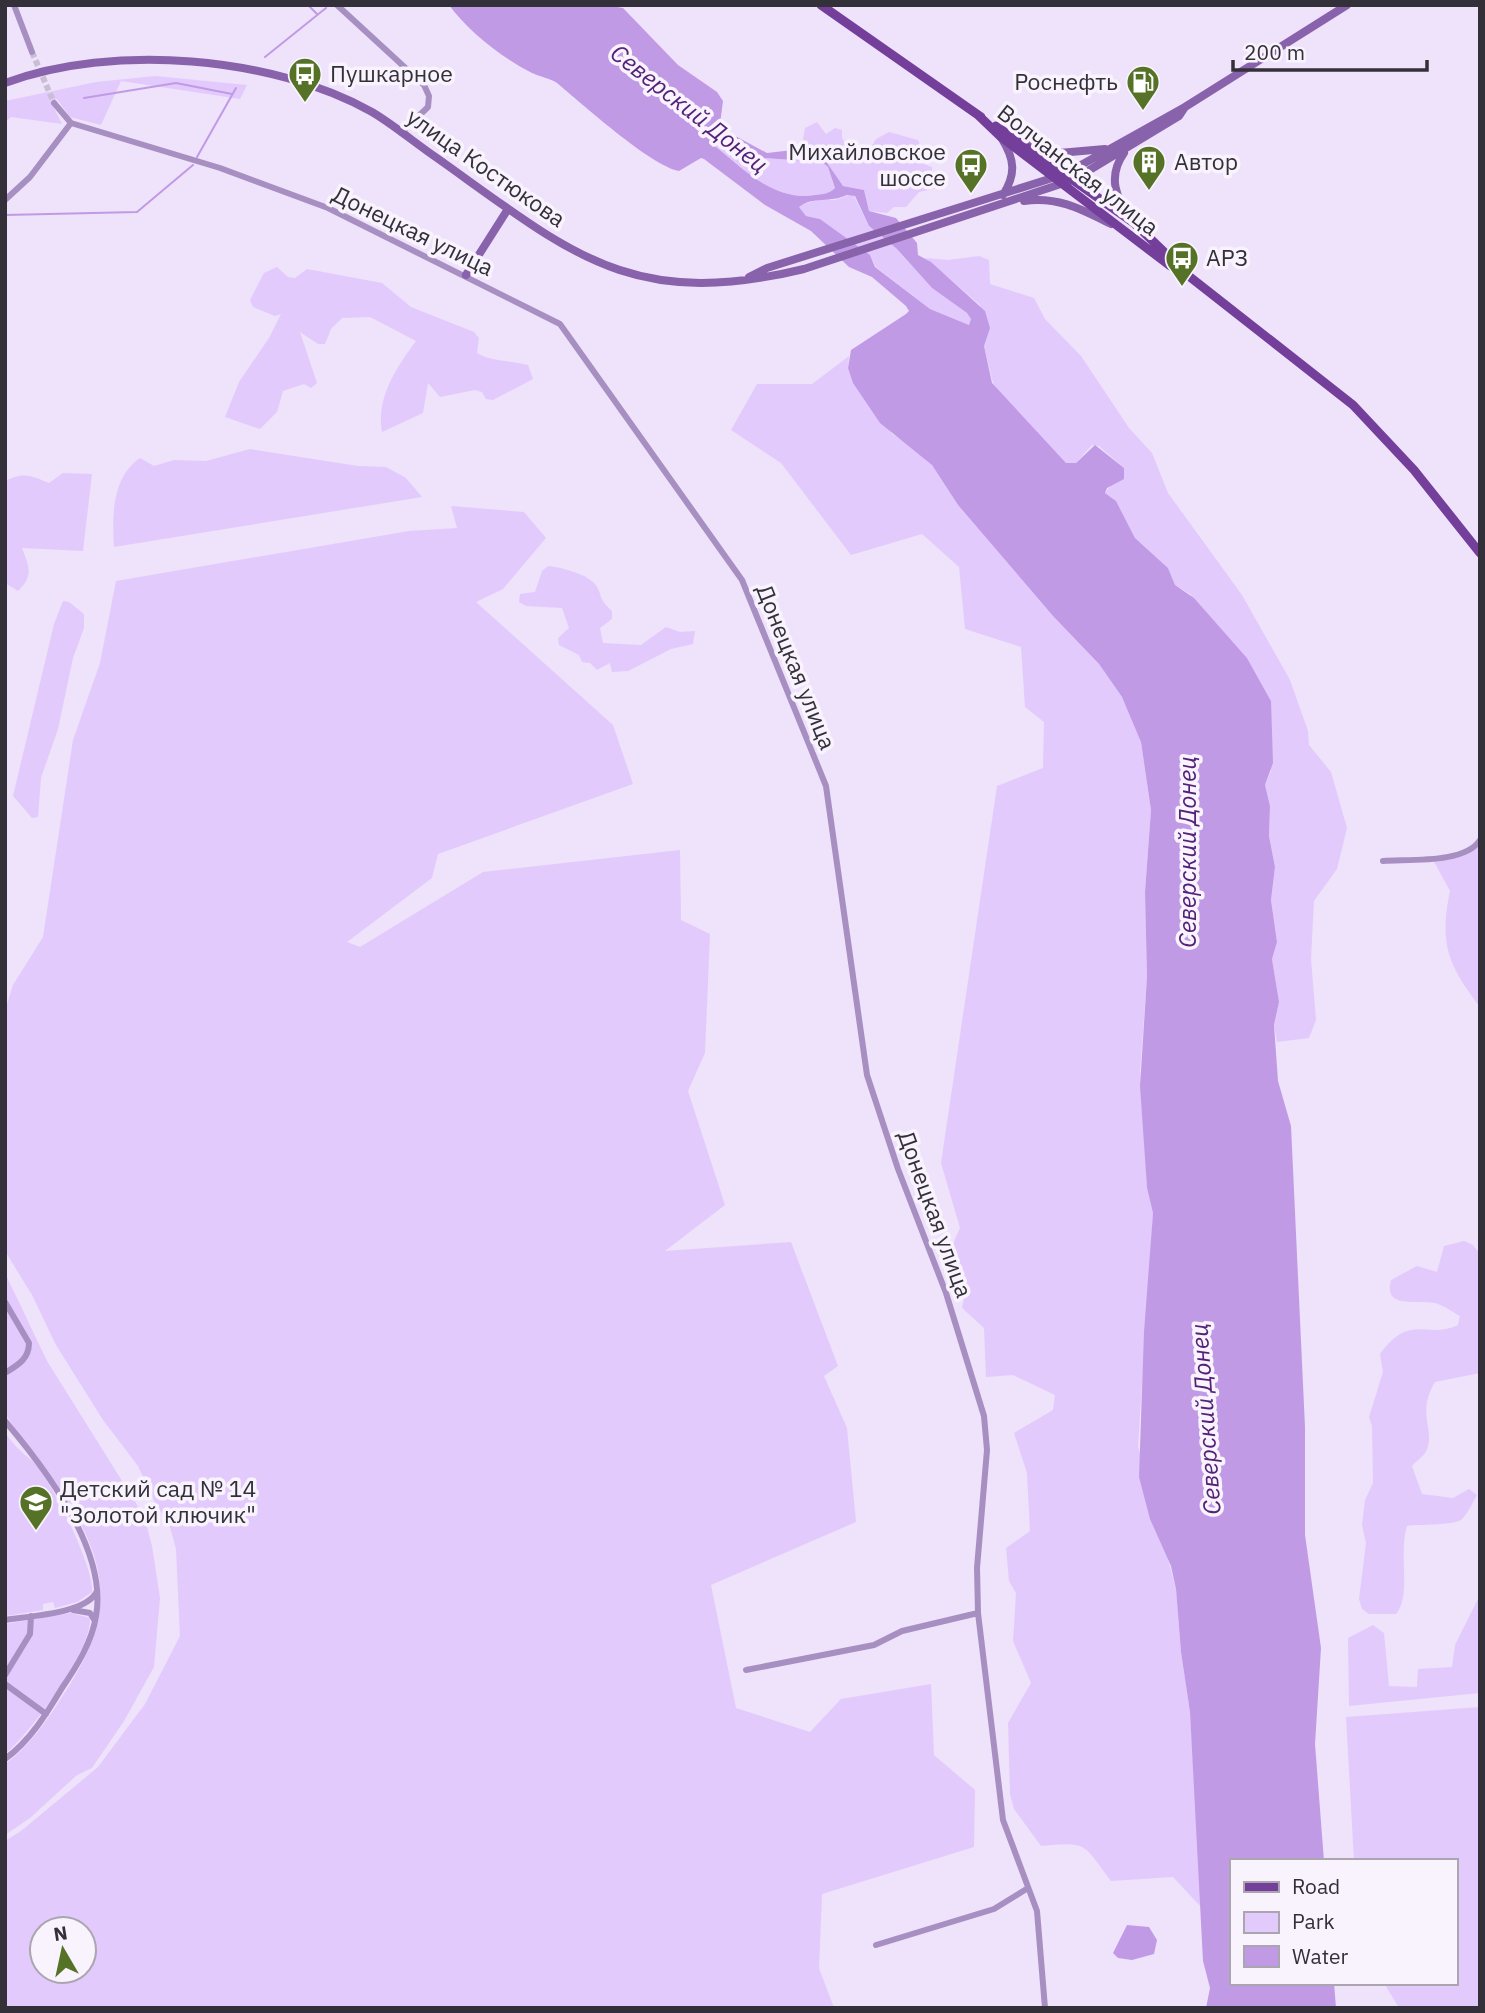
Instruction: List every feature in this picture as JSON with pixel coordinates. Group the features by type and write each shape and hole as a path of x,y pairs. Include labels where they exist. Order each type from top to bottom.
{"main road":[{"name":"Волчанская улица","path":"821,5 978,115 1023,143 1122,230 1189,277 1353,405 1414,470 1480,553"},
{"path":"1067,179 1111,148 1185,107 1347,5"},
{"name":"улица Костюкова","path":"5,83 50,71 123,61 212,65 264,73 341,97 374,113 564,246 615,271 669,283 707,285 740,281 767,268 803,264 1067,179"},
{"path":"1067,179 1126,149 1179,116 1185,107"},
{"name":"Волчанская улица","path":"978,115 1001,137 1054,177 1067,179 1134,223 1175,258 1189,277"},
{"path":"1001,137 1010,152 1014,171 1001,200 1039,198 1066,202 1122,230"},
{"path":"1023,143 1059,153 1111,148"},
{"path":"1126,149 1116,166 1114,180 1121,205 1134,223"},
{"name":"улица Костюкова","path":"1001,200 1054,177"},
{"path":"466,275 509,209"}],"street":[{"path":"14,5 32,52"},
{"path":"339,7 424,85 429,96 428,107 401,133"},
{"path":"5,200 30,177 71,123 54,103"},
{"name":"Донецкая улица","path":"71,123 220,168 328,208 560,324 743,580 826,786 867,1075 898,1169 946,1293 984,1416 987,1450 977,1568 978,1613 1003,1820 1037,1911 1045,2008"},
{"path":"1383,861 1462,855 1476,847 1480,841"},
{"path":"5,1302 29,1343 29,1350 19,1365 5,1373"},
{"path":"5,1421 68,1511 85,1543 97,1586 98,1606 95,1623 75,1669 27,1739 5,1759"},
{"path":"5,1620 71,1609 94,1596 97,1586"},
{"path":"87,1602 98,1606"},
{"path":"71,1609 88,1612 98,1606"},
{"path":"88,1612 95,1623"},
{"path":"746,1671 874,1645 902,1630 978,1613"},
{"path":"5,1675 30,1634 31,1616"},
{"path":"5,1684 46,1714"},
{"path":"876,1945 994,1909 1028,1888"}],"green space":[{"path":"155,76 247,85 240,99 121,81 101,125 70,117 57,99 51,102 62,124 11,117 5,122 5,101 96,82"},
{"path":"817,122 826,134 835,128 842,130 842,138 852,154 868,152 876,139 889,132 918,140 921,147 913,160 932,167 932,178 939,181 942,187 919,192 906,207 894,207 887,213 869,211 864,190 843,186 823,158 801,151 805,128"},
{"path":"716,133 736,140 764,158 822,162 828,167 835,188 823,194 799,196 771,188 710,143"},
{"path":"853,194 869,226 897,249 932,288 967,313 971,319 969,325 930,309 876,267 870,255 820,219 806,216 798,206 819,199 835,200"},
{"path":"979,256 989,260 990,284 1034,298 1045,319 1081,356 1129,428 1152,453 1168,493 1242,595 1290,680 1308,731 1309,745 1331,772 1347,828 1337,869 1314,901 1311,959 1316,1020 1309,1038 1277,1042 1274,1025 1279,1002 1272,959 1277,942 1271,900 1275,867 1269,836 1270,806 1265,785 1271,771 1271,701 1247,658 1190,594 1175,585 1168,568 1135,538 1116,501 1105,493 1124,468 1099,446 1092,445 1076,463 1066,463 994,387 984,346 980,305 925,258 948,260"},
{"path":"277,267 288,277 295,278 307,269 382,283 411,307 474,332 479,338 477,353 528,365 533,379 493,400 486,399 482,392 475,390 440,397 428,383 423,413 382,432 382,407 389,384 416,341 370,317 342,318 331,329 325,344 318,344 300,332 317,383 311,388 304,384 283,391 277,412 260,429 225,417 239,382 269,338 281,314 275,316 253,307 250,300 264,273"},
{"path":"849,356 848,368 892,434 919,451 932,465 958,505 1053,616 1099,664 1122,697 1135,722 1141,742 1151,810 1145,892 1147,977 1140,1072 1147,1188 1153,1213 1138,1446 1176,1589 1181,1652 1190,1712 1202,1908 1173,1877 1111,1881 1084,1848 1068,1844 1041,1846 1014,1809 1010,1794 1008,1723 1031,1683 1013,1641 1016,1593 1009,1581 1006,1548 1030,1531 1027,1473 1014,1433 1053,1410 1055,1395 1013,1375 986,1377 984,1328 962,1308 966,1288 948,1255 960,1228 941,1163 997,786 1043,768 1044,722 1025,707 1021,647 965,629 959,567 922,534 851,555 781,463 731,430 757,384 812,384"},
{"path":"250,449 358,466 386,467 406,478 422,497 114,547 114,510 119,486 131,466 140,458 154,466 174,460 206,461"},
{"path":"63,473 92,474 83,551 22,548 29,571 18,591 5,583 5,481 17,476 27,476 49,483"},
{"path":"451,506 524,512 546,538 503,589 476,602 613,725 633,784 438,854 432,878 347,942 360,947 483,872 680,850 681,920 710,934 705,1053 688,1091 725,1205 665,1251 791,1242 838,1366 824,1376 847,1428 856,1522 711,1585 736,1708 810,1732 841,1699 931,1684 934,1755 975,1790 974,1847 822,1894 819,1968 834,2008 5,2008 5,1841 21,1831 98,1767 145,1704 180,1636 176,1549 168,1520 157,1507 138,1466 103,1420 56,1345 32,1295 5,1251 5,1011 13,985 43,937 73,740 100,663 116,581 409,531 457,528"},
{"path":"548,566 580,574 595,584 612,611 612,619 600,628 603,643 641,645 666,627 680,632 695,631 693,644 671,649 628,671 612,672 610,663 597,670 590,663 582,662 579,655 559,645 558,638 569,628 562,608 526,606 519,602 520,594 535,592 542,571"},
{"path":"63,601 69,602 84,614 84,628 73,658 58,729 41,778 38,817 32,818 13,796 54,624"},
{"path":"1480,840 1480,1007 1460,979 1449,953 1446,926 1450,891 1432,858 1462,854"},
{"path":"1464,1241 1473,1245 1480,1254 1480,1373 1435,1382 1427,1403 1427,1449 1412,1466 1422,1494 1453,1498 1469,1489 1477,1495 1466,1514 1458,1521 1407,1526 1401,1606 1396,1614 1369,1614 1362,1609 1359,1599 1366,1543 1362,1525 1365,1500 1373,1483 1372,1426 1369,1417 1383,1372 1380,1354 1401,1334 1419,1329 1447,1329 1458,1325 1460,1316 1435,1303 1397,1299 1392,1296 1391,1280 1417,1266 1437,1272 1444,1246"},
{"path":"5,1273 47,1361 144,1516 152,1546 160,1598 154,1667 124,1721 92,1768 77,1775 30,1818 5,1835 5,1764 33,1738 69,1686 87,1653 97,1623 100,1595 98,1568 76,1516 7,1416 4,1372"},
{"name":"Детский сад № 14 \"Золотой ключик\"","path":"5,1433 37,1467 69,1521 91,1580 92,1592 77,1602 55,1608 53,1602 43,1604 43,1610 6,1616"},
{"path":"1480,1595 1480,1693 1349,1706 1348,1638 1373,1625 1384,1633 1389,1686 1417,1687 1418,1669 1452,1667 1455,1645"},
{"path":"71,1613 90,1618 82,1650 44,1710 5,1754 5,1624"},
{"path":"1480,1707 1480,2008 1399,2008 1385,1985 1457,1985 1457,1859 1354,1859 1346,1717"}],"water":[{"name":"Северский Донец","path":"449,5 605,5 623,8 678,65 717,92 723,101 720,124 728,132 767,153 793,150 821,154 843,186 864,190 869,211 896,218 917,243 918,255 931,262 985,311 990,328 984,346 992,383 1066,463 1076,463 1095,445 1124,468 1124,479 1107,488 1105,493 1116,501 1135,538 1168,568 1175,585 1194,598 1247,658 1271,701 1273,763 1265,785 1270,806 1269,836 1275,867 1271,900 1277,942 1272,959 1279,1002 1274,1025 1278,1081 1291,1126 1305,1427 1305,1535 1321,1648 1315,1744 1324,1859 1230,1859 1230,1985 1334,1985 1336,2008 1206,2008 1210,1988 1203,1961 1190,1712 1181,1652 1176,1589 1171,1566 1150,1519 1139,1477 1144,1332 1153,1213 1147,1188 1140,1086 1147,977 1145,892 1151,810 1141,742 1122,697 1099,664 1053,616 958,505 932,465 880,423 853,383 848,368 851,350 906,314 909,311 906,306 872,277 849,267 811,231 765,205 704,159 701,158 679,171 667,167 616,133 557,83 509,60 476,35","holes":["716,133 736,140 764,158 822,162 828,167 835,188 823,194 799,196 771,188 711,143","855,196 869,226 897,249 932,288 967,313 971,319 969,325 930,309 875,267 870,255 820,219 806,216 799,207 810,202"]},
{"path":"1127,1925 1149,1927 1157,1940 1154,1954 1132,1960 1118,1958 1113,1953"}],"waterway":[{"path":"308,5 317,14"},
{"path":"265,57 326,8"},
{"path":"84,98 176,83 232,94"},
{"path":"197,157 236,88"},
{"path":"5,215 137,212 193,165"}],"tunnel":[{"path":"32,52 54,103"}],"place":[{"name":"Пушкарное","path":"305,104"},
{"name":"Роснефть","path":"1143,112"},
{"name":"Автор","path":"1149,192"},
{"name":"Михайловское шоссе","path":"971,195"},
{"name":"АРЗ","path":"1182,288"},
{"name":"Детский сад № 14 \"Золотой ключик\"","path":"36,1532"}]}
